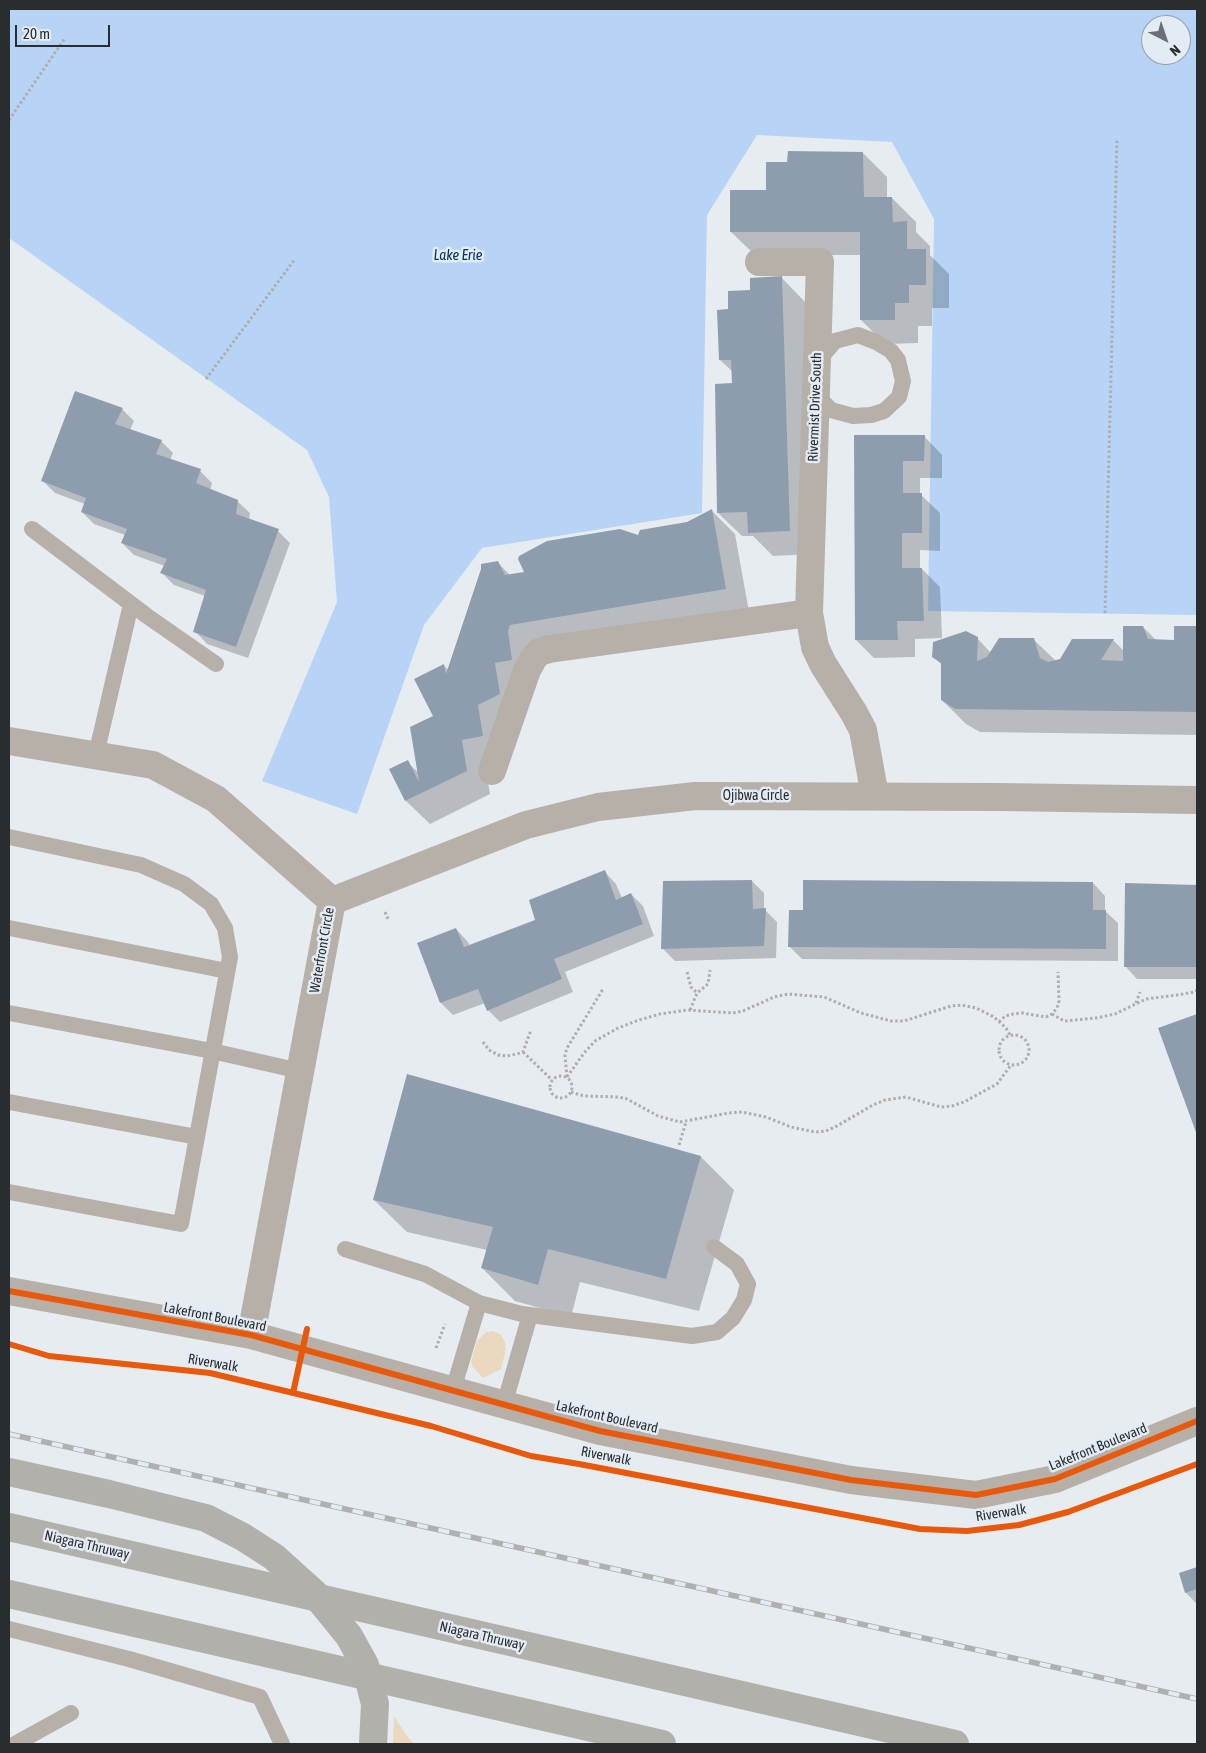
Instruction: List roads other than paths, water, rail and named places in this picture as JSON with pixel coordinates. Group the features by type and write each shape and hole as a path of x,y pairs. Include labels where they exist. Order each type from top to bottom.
{"highway":[{"path":"9,1472 206,1518 243,1537 274,1557 314,1593 349,1636 365,1665 375,1704 373,1744"},
{"name":"Niagara Thruway","path":"9,1527 955,1744"},
{"path":"9,1594 662,1744"}],"street":[{"name":"Rivermist Drive South","path":"759,262 820,262 809,613 815,647 822,664 864,730 875,796"},
{"path":"492,770 527,670 539,652 549,649 809,613"},
{"name":"Waterfront Circle","path":"10,746 96,755 153,764 216,799 332,901 251,1335"},
{"name":"Ojibwa Circle","path":"332,901 526,825 598,807 695,796 1197,800"},
{"name":"Lakefront Boulevard","path":"9,1291 251,1335 600,1431 841,1478 976,1495 1055,1479 1197,1420"}],"lane":[{"path":"816,395 832,410 853,416 871,416 884,411 899,397 903,381 898,360 891,351 876,342 858,335 835,341 817,362"},
{"path":"32,529 131,604 216,664"},
{"path":"96,755 131,604"},
{"path":"9,837 141,865 184,884 211,904 225,928 230,957 181,1224 9,1192"},
{"path":"9,928 227,971"},
{"path":"9,1013 212,1050 300,1071"},
{"path":"9,1102 196,1137"},
{"path":"345,1249 425,1274 479,1304 530,1315 692,1336 717,1332 733,1318 744,1300 748,1284 737,1264 714,1247"},
{"path":"453,1390 479,1304"},
{"path":"504,1404 530,1315"},
{"path":"9,1629 129,1659 260,1697 282,1744"},
{"path":"15,1744 71,1713"}],"water":[{"name":"Lake Erie","path":"9,9 1197,9 1197,615 928,611 934,219 892,142 757,135 707,215 702,513 482,548 424,625 357,814 262,781 337,602 329,497 307,450 9,238"}],"railway":[{"path":"9,1434 1197,1699"}]}
